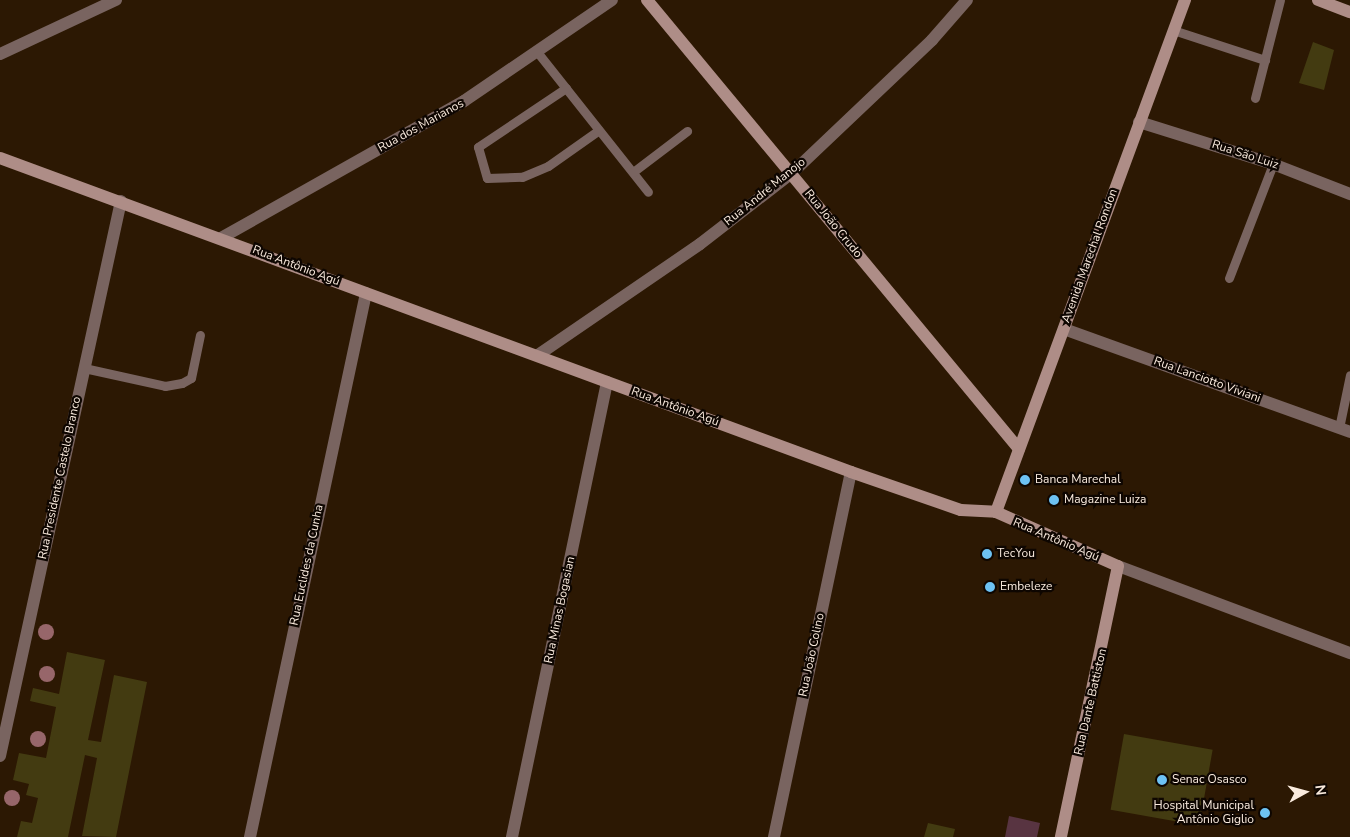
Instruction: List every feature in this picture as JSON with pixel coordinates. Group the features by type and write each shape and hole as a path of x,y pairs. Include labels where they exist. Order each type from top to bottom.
{"main road":[{"name":"Rua João Crudo","path":"647,0 792,173 1019,450"},
{"name":"Avenida Marechal Rondon","path":"996,512 1185,0"},
{"path":"1318,0 1350,12"},
{"name":"Rua Antônio Agú","path":"0,158 221,238 850,472 962,510 996,512 1118,566"},
{"name":"Rua Dante Battiston","path":"1061,837 1118,566"}],"street":[{"path":"0,54 116,0"},
{"name":"Rua dos Marianos","path":"221,238 464,101 538,53 612,0"},
{"name":"Rua André Manojo","path":"538,356 700,244 792,173 932,40 967,0"},
{"name":"Rua São Luiz","path":"1139,122 1273,164 1350,194"},
{"name":"Rua Presidente Castelo Branco","path":"0,756 120,201"},
{"name":"Rua Euclides da Cunha","path":"250,837 366,292"},
{"name":"Rua Lanciotto Viviani","path":"1064,329 1345,430"},
{"name":"Rua Minas Bogasian","path":"512,837 607,382"},
{"name":"Rua João Colino","path":"774,837 850,472"},
{"name":"Rua Antônio Agú","path":"1118,566 1350,653"}],"lane":[{"path":"1255,98 1280,0"},
{"path":"1174,30 1265,60"},
{"path":"538,53 648,192"},
{"path":"566,88 478,147 487,178 522,177 548,166 599,130"},
{"path":"633,172 687,131"},
{"path":"1229,278 1273,164"},
{"path":"84,368 165,386 182,383 191,378 200,335"},
{"path":"1345,430 1350,375"}],"shaded area":[{"path":"1009,816 1040,823 1037,837 1005,837"}],"building":[{"path":"1313,42 1334,50 1324,90 1299,83"},
{"path":"67,652 105,660 88,740 101,742 114,675 147,682 116,837 82,836 97,758 85,755 68,837 17,837 21,821 32,823 38,798 26,795 29,784 13,780 19,753 46,758 56,707 30,701 33,688 59,694"},
{"name":"Senac Osasco","path":"1124,734 1213,750 1199,825 1111,810"},
{"path":"928,823 955,829 953,837 924,837"}],"place":[{"name":"Banca Marechal","path":"1025,480"},
{"name":"Magazine Luiza","path":"1054,500"},
{"name":"TecYou","path":"987,554"},
{"name":"Embeleze","path":"990,587"},
{"name":"Senac Osasco","path":"1162,780"},
{"name":"Hospital Municipal Antônio Giglio","path":"1265,813"}]}
